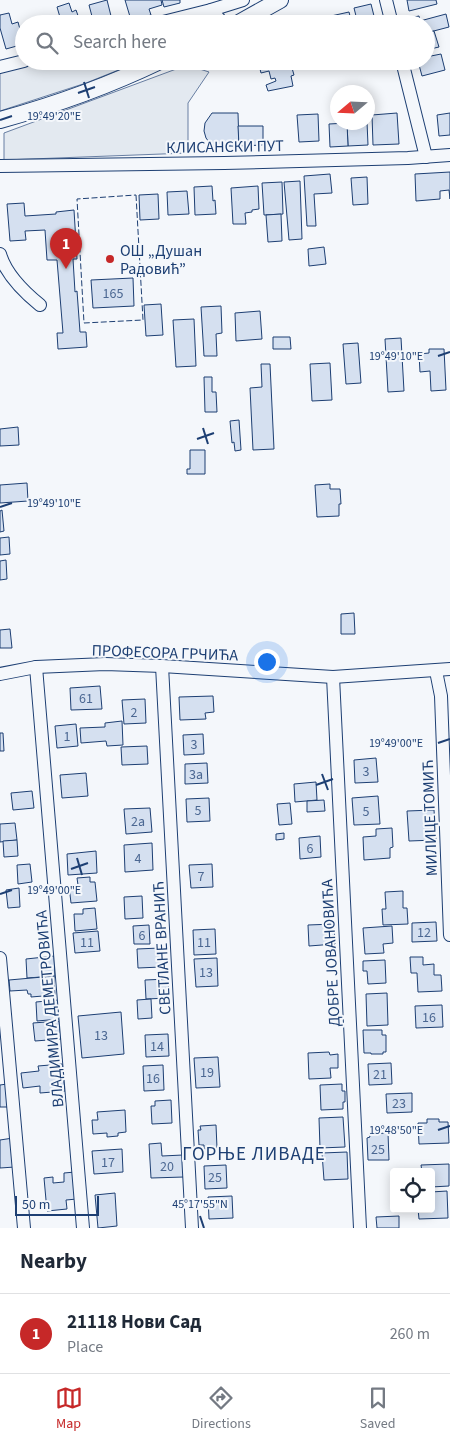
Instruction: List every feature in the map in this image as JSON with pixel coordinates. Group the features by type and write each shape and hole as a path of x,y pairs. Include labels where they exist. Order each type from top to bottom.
{"main road":[{"path":"253,15 280,0"},
{"path":"0,120 105,86 140,70"}],"street":[{"path":"191,15 243,0"},
{"path":"386,0 390,15"},
{"path":"211,10 216,15"},
{"path":"0,67 15,63"},
{"path":"404,70 426,157"},
{"name":"КЛИСАНСКИ ПУТ","path":"0,166 224,163 450,155"},
{"path":"0,254 11,276 40,305"},
{"name":"ПРОФЕСОРА ГРЧИЋА","path":"0,674 36,668 105,664 333,676 450,669"},
{"name":"СВЕТЛАНЕ ВРАНИЋ","path":"162,666 192,1228"},
{"name":"ВЛАДИМИРА ДЕМЕТРОВИЋА","path":"36,668 83,1228"},
{"name":"МИЛИЦЕ ТОМИЋ","path":"436,671 440,696 450,935"},
{"name":"ДОБРЕ ЈОВАНОВИЋА","path":"333,676 360,1228"},
{"path":"0,958 24,1228"}],"shaded area":[{"path":"15,67 15,70 118,70 86,83 0,111 0,71"},
{"path":"174,70 203,70 209,72 188,103 188,153 4,160 4,133"}],"building":[{"path":"107,0 111,15 92,15 89,5"},
{"path":"125,0 161,0 162,5 149,9 151,15 130,15"},
{"path":"162,0 180,0 180,3 164,7"},
{"path":"407,0 436,0 437,4 409,11"},
{"path":"69,3 72,12 76,10 78,15 59,15 57,7"},
{"path":"371,4 374,15 356,15 354,8"},
{"path":"349,12 350,15 336,15"},
{"path":"9,13 12,24 15,23 15,46 6,49 0,28 0,15"},
{"path":"446,14 449,27 435,31 435,17"},
{"path":"435,34 439,47 435,48"},
{"path":"441,54 445,70 422,76 420,70 435,70 435,55"},
{"path":"260,70 293,70 294,75 291,76 293,86 268,91 266,85 276,81 275,78 271,79 269,71 261,73"},
{"path":"212,113 238,113 239,146 212,146 206,138 204,131 205,123"},
{"path":"397,113 399,144 373,145 375,115"},
{"path":"450,113 450,135 439,136 437,115"},
{"path":"318,114 319,141 299,142 297,115"},
{"path":"329,124 330,130 347,130 348,146 330,147"},
{"path":"238,126 263,126 263,145 239,146"},
{"path":"347,130 367,130 368,145 348,146"},
{"path":"450,172 450,199 449,190 440,191 440,199 416,201 415,174"},
{"path":"330,174 332,193 314,194 316,226 307,226 304,176"},
{"path":"367,177 368,204 353,205 351,178"},
{"path":"300,181 302,239 289,240 284,182"},
{"path":"282,182 283,214 264,215 262,183"},
{"path":"212,186 216,214 195,215 194,187"},
{"path":"258,186 259,209 245,213 246,224 233,224 231,188"},
{"path":"187,191 189,214 168,215 167,192"},
{"path":"158,194 159,219 140,220 139,195"},
{"path":"24,203 25,216 56,214 56,212 74,210 77,259 73,259 75,292 77,291 80,332 86,332 87,347 58,349 57,333 63,333 57,260 47,260 45,230 25,231 26,240 10,241 7,204"},
{"path":"281,214 282,241 268,242 266,215"},
{"path":"324,247 326,264 309,266 308,249"},
{"path":"133,278 134,306 93,308 91,280"},
{"path":"161,304 163,335 146,336 144,305"},
{"path":"221,306 222,333 216,334 217,356 204,356 201,307"},
{"path":"260,311 262,339 236,341 235,313"},
{"path":"194,319 196,366 176,367 173,320"},
{"path":"273,337 290,337 291,349 273,349"},
{"path":"401,338 404,391 388,392 385,339"},
{"path":"358,343 361,383 346,384 343,344"},
{"path":"429,349 444,349 446,390 431,391 430,371 420,372 419,354 429,353"},
{"path":"330,363 332,400 312,401 310,364"},
{"path":"261,364 270,364 274,449 253,450 250,388 262,387"},
{"path":"204,377 212,377 212,392 216,392 217,412 205,412"},
{"path":"239,420 241,450 235,451 234,442 232,443 230,421"},
{"path":"18,427 19,445 0,446 0,429"},
{"path":"190,450 205,450 205,474 187,474 187,469 190,469"},
{"path":"27,483 28,501 0,503 0,485"},
{"path":"330,484 330,489 340,489 341,504 339,504 339,516 317,517 315,485"},
{"path":"2,510 4,531 0,532 0,511"},
{"path":"9,537 10,554 0,555 0,538"},
{"path":"6,560 7,579 0,580 0,561"},
{"path":"354,613 355,634 341,634 341,614"},
{"path":"10,629 12,648 0,648 0,630"},
{"path":"100,686 102,709 71,710 70,688"},
{"path":"213,696 214,712 205,713 206,719 180,720 179,697"},
{"path":"145,699 146,723 124,724 122,700"},
{"path":"122,721 123,745 107,746 106,741 81,743 80,728 105,727 105,723"},
{"path":"76,724 78,746 57,748 55,726"},
{"path":"0,733 3,733 4,751 0,751"},
{"path":"203,734 204,754 184,755 183,735"},
{"path":"147,746 148,764 122,765 121,747"},
{"path":"376,758 378,782 355,783 354,760"},
{"path":"207,763 208,783 185,784 185,764"},
{"path":"86,773 88,796 62,798 60,775"},
{"path":"316,782 317,800 295,802 294,784"},
{"path":"32,791 34,808 13,810 11,793"},
{"path":"378,796 380,824 354,825 352,798"},
{"path":"209,798 210,821 187,822 186,799"},
{"path":"324,800 325,811 307,812 307,801"},
{"path":"290,803 292,824 279,825 277,804"},
{"path":"150,808 152,832 126,834 124,809"},
{"path":"434,810 436,840 409,841 407,811"},
{"path":"15,823 17,840 0,842 0,824"},
{"path":"392,828 393,847 390,848 390,858 364,860 363,837 376,836 376,829"},
{"path":"284,833 284,839 276,840 276,834"},
{"path":"320,836 321,857 300,859 299,838"},
{"path":"17,840 18,856 4,857 3,841"},
{"path":"152,843 153,870 125,872 124,845"},
{"path":"96,851 97,873 68,875 67,854"},
{"path":"30,864 32,882 18,884 17,865"},
{"path":"212,864 213,887 191,888 189,865"},
{"path":"90,877 90,882 95,882 97,901 71,903 69,886 78,885 77,878"},
{"path":"19,888 20,907 8,908 6,890"},
{"path":"403,891 403,908 407,908 408,924 383,925 382,909 386,909 385,892"},
{"path":"142,896 143,918 125,919 124,897"},
{"path":"95,908 97,929 75,931 74,914 83,914 83,909"},
{"path":"436,922 437,941 412,942 412,923"},
{"path":"334,924 335,944 309,946 308,925"},
{"path":"149,925 150,944 134,944 133,926"},
{"path":"392,926 393,943 383,944 384,953 365,954 363,928"},
{"path":"215,929 216,954 194,955 193,930"},
{"path":"98,931 100,951 75,953 73,933"},
{"path":"160,948 161,967 138,968 137,949"},
{"path":"54,956 55,976 27,978 26,959"},
{"path":"410,957 423,957 423,965 434,964 434,975 441,975 442,991 418,992 417,973 411,973"},
{"path":"217,958 218,986 196,987 194,959"},
{"path":"385,960 386,983 368,984 367,971 363,971 363,961"},
{"path":"54,976 55,995 31,997 27,990 10,991 9,980"},
{"path":"168,979 169,998 146,999 145,980"},
{"path":"387,993 388,1025 367,1026 366,994"},
{"path":"151,999 152,1018 138,1019 137,1000"},
{"path":"58,1000 60,1019 37,1021 36,1002"},
{"path":"442,1005 443,1027 416,1028 415,1006"},
{"path":"121,1012 124,1054 82,1058 78,1016"},
{"path":"59,1021 61,1039 35,1041 33,1023"},
{"path":"363,1030 382,1030 382,1035 386,1035 386,1052 383,1052 383,1054 364,1053"},
{"path":"168,1034 169,1056 146,1057 145,1035"},
{"path":"329,1052 330,1055 338,1054 338,1068 330,1068 331,1078 309,1079 308,1053"},
{"path":"218,1057 220,1087 196,1088 194,1058"},
{"path":"391,1063 392,1084 369,1085 368,1064"},
{"path":"62,1064 65,1091 40,1093 40,1086 23,1088 21,1073 39,1071 38,1066"},
{"path":"163,1065 164,1090 144,1091 143,1066"},
{"path":"7,1084 9,1107 0,1107 0,1085"},
{"path":"342,1084 342,1091 345,1091 343,1109 321,1110 320,1085"},
{"path":"412,1093 412,1112 387,1113 386,1094"},
{"path":"171,1100 172,1123 152,1124 151,1106 155,1106 155,1101"},
{"path":"125,1110 126,1132 118,1133 118,1136 107,1137 107,1133 93,1134 92,1120 98,1120 97,1112"},
{"path":"343,1117 345,1147 320,1148 319,1118"},
{"path":"427,1119 439,1119 439,1122 448,1122 449,1143 419,1144 418,1123 427,1123"},
{"path":"216,1125 217,1148 204,1149 204,1145 199,1145 198,1130 201,1130 200,1126"},
{"path":"388,1133 389,1160 368,1160 367,1138 370,1137 369,1134"},
{"path":"13,1138 15,1167 0,1168 0,1140"},
{"path":"161,1143 162,1156 183,1155 184,1177 151,1178 149,1144"},
{"path":"122,1149 123,1172 94,1174 92,1151"},
{"path":"347,1152 348,1179 324,1180 322,1153"},
{"path":"449,1164 449,1186 435,1187 435,1168 421,1168 421,1165"},
{"path":"226,1165 227,1188 205,1189 204,1166"},
{"path":"75,1172 77,1199 66,1200 67,1209 47,1211 44,1178 53,1177 53,1183 64,1182 64,1173"},
{"path":"447,1191 448,1218 419,1219 418,1213 435,1213 435,1192"},
{"path":"115,1193 117,1226 98,1228 95,1195"},
{"path":"232,1196 233,1218 209,1219 208,1197"},
{"path":"399,1216 399,1228 377,1228 376,1217"}],"fence":[{"path":"136,195 143,320 84,323 77,199 136,195"}],"place":[{"name":"ОШ „Душан Радовић”","path":"110,259"},
{"name":"21118 Нови Сад","path":"66,269"}],"district":[{"name":"ГОРЊЕ ЛИВАДЕ","path":"254,1153"}]}
